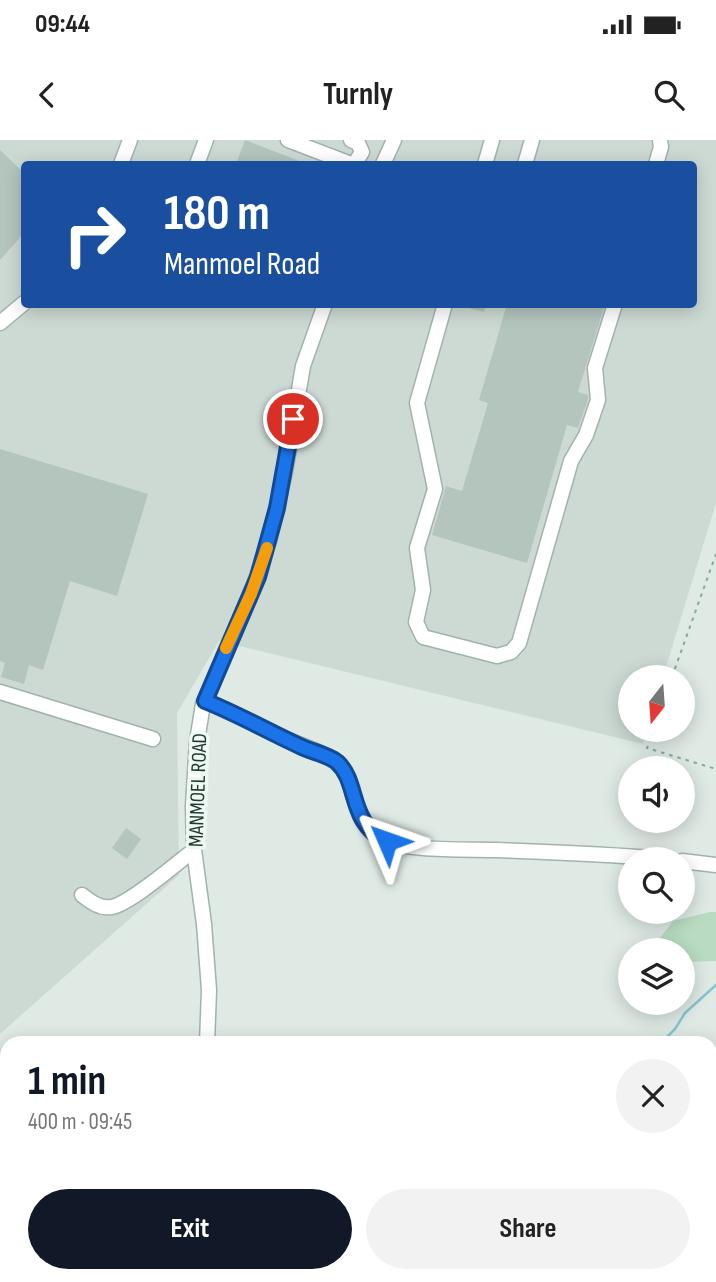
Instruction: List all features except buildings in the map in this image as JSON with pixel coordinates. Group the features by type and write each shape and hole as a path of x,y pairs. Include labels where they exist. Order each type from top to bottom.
{"street":[{"path":"122,161 130,140"},
{"path":"198,161 206,140"},
{"path":"288,140 343,161"},
{"path":"351,140 358,143 362,152 356,161"},
{"path":"384,161 394,140"},
{"path":"486,161 492,140"},
{"path":"526,161 531,140"},
{"path":"657,161 660,140"},
{"path":"0,323 21,306"},
{"name":"MANMOEL ROAD","path":"207,1036 209,990 192,806 197,741 205,701 251,594 269,541 285,472 303,366 324,308"},
{"path":"444,308 416,404 435,488 417,548 423,590 416,622 422,637 497,656 511,652 519,643 570,461 586,435 598,400 595,368 614,308"},
{"path":"0,692 153,740"},
{"path":"205,701 235,712 258,726 335,760 345,772 358,812 376,836 387,841 425,847 618,855"},
{"path":"82,895 93,904 113,907 130,898 194,850"},
{"path":"695,862 716,864"}],"path":[{"path":"676,665 716,554"},
{"path":"649,742 647,748 716,769"}],"shaded area":[{"path":"0,140 716,140 716,503 667,665 618,665 618,738 219,641 177,713 179,875 0,1034"}],"green space":[{"path":"716,912 716,961 695,962 695,938 660,938 671,924 695,924 695,916"}],"waterway":[{"path":"668,1036 685,1013 716,985"}],"slow traffic":[{"path":"226,648 258,577 267,548"}],"route":[{"path":"293,419 285,472 258,577 205,701 235,712 258,726 335,760 345,772 358,812 376,836 387,841"}]}
